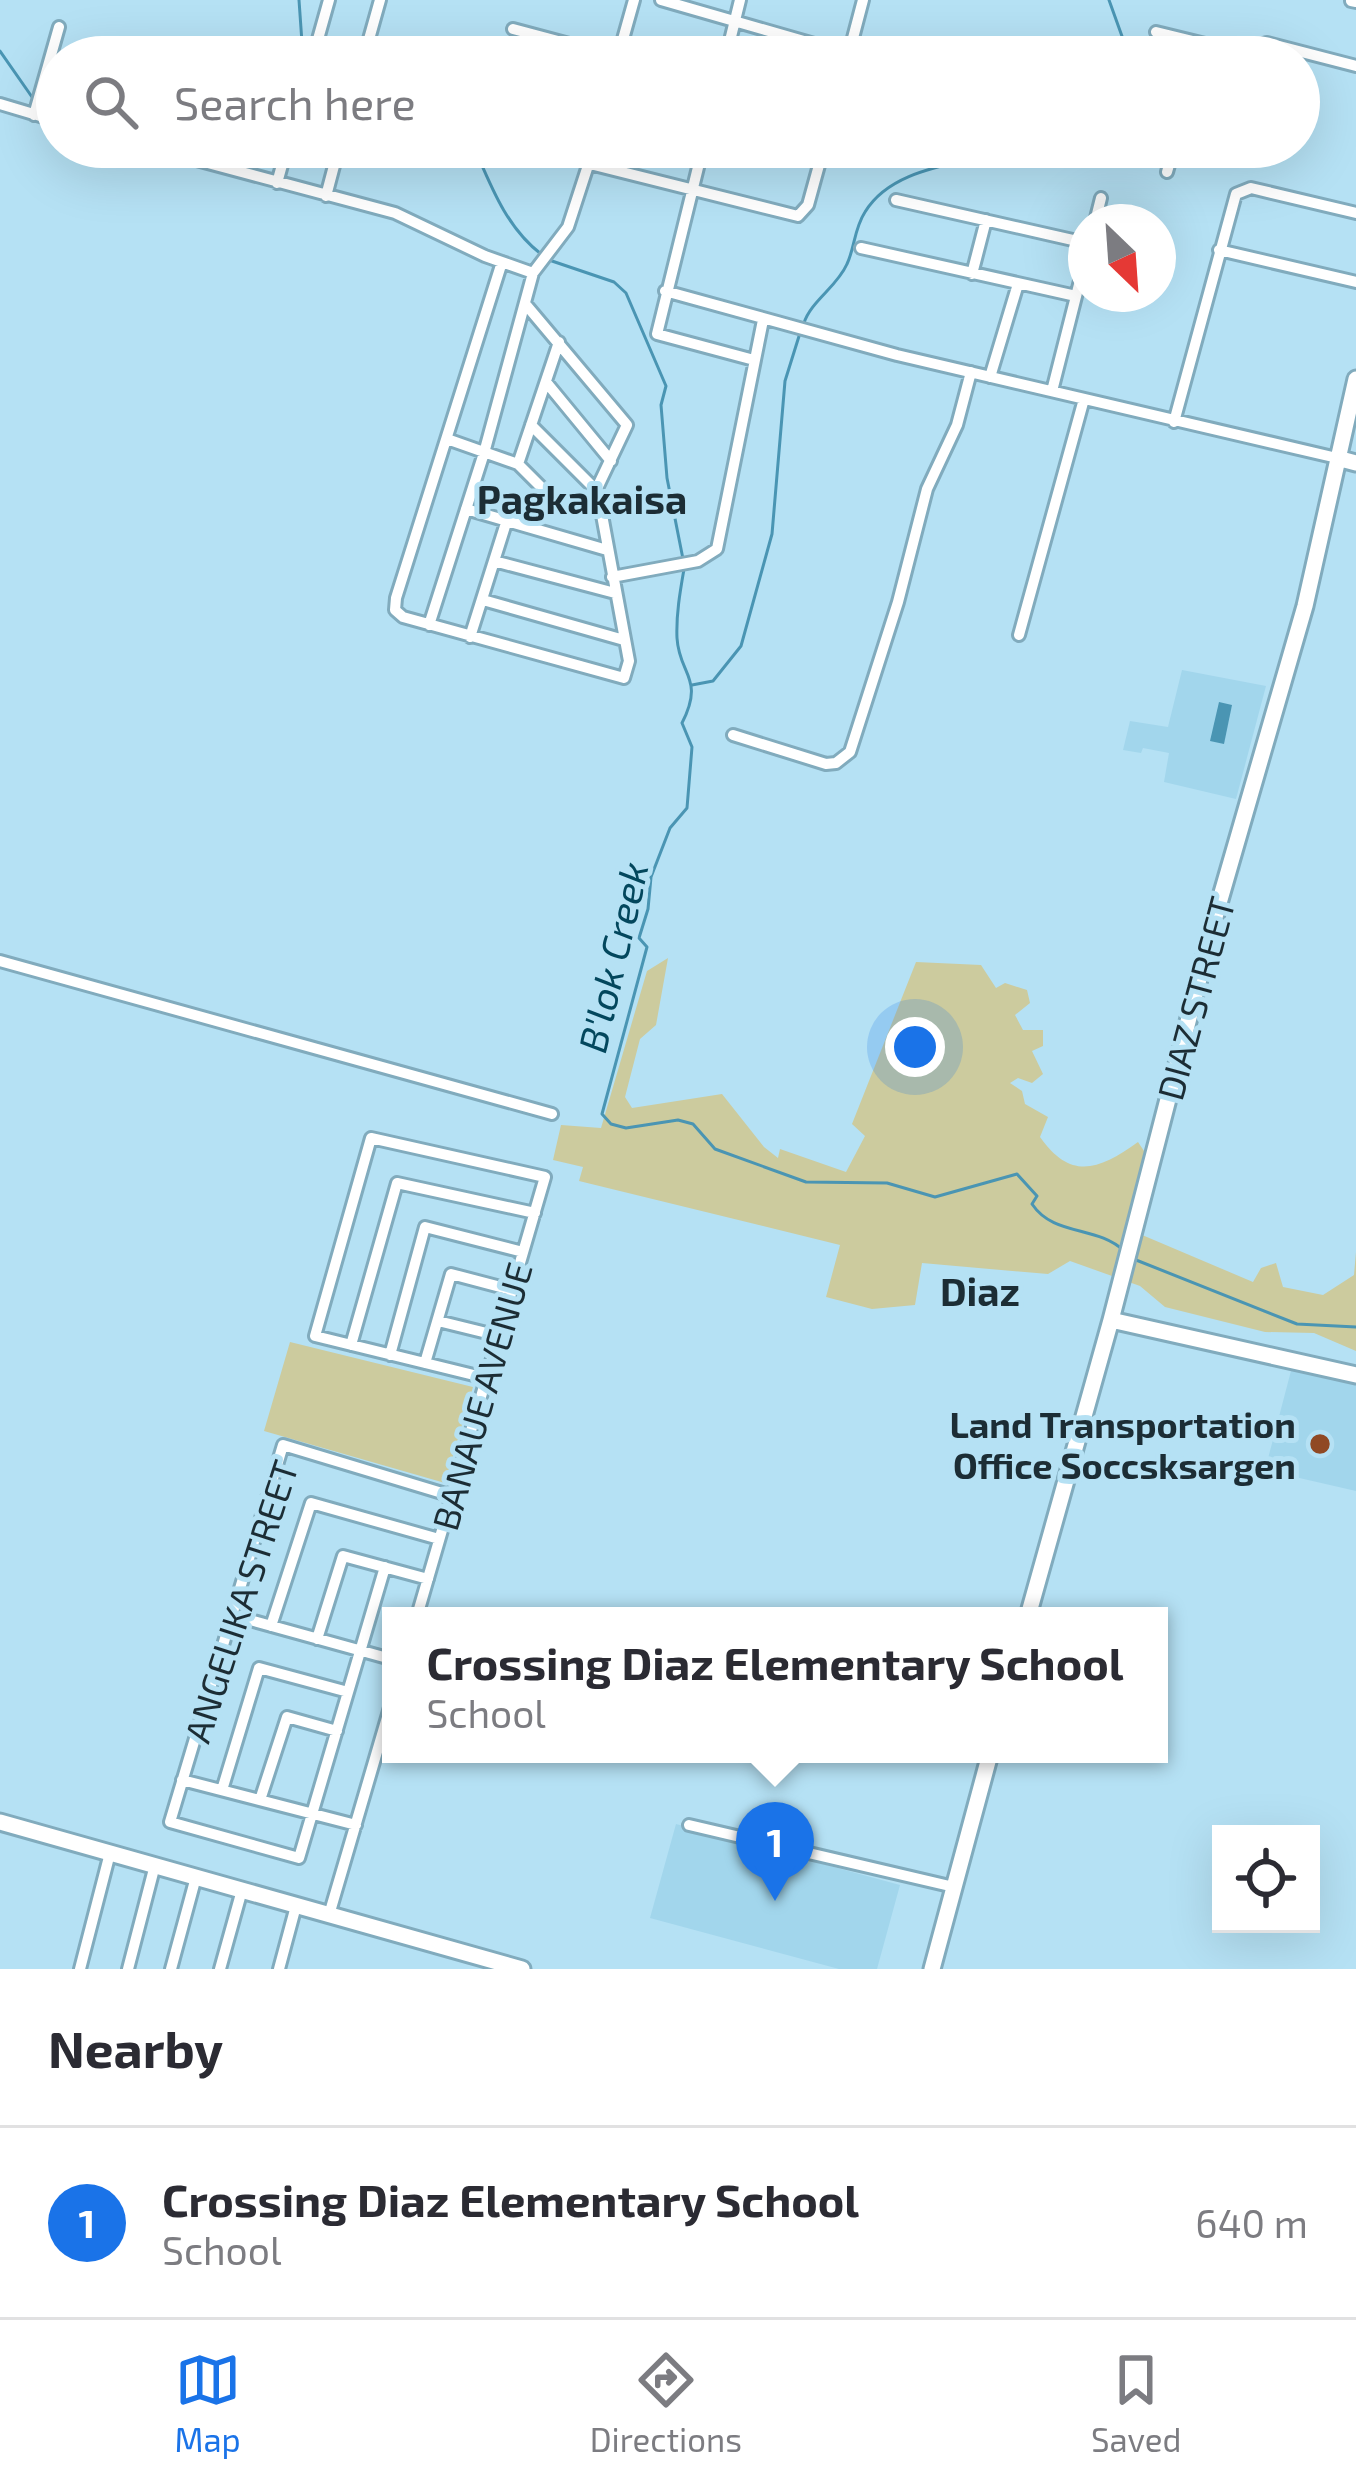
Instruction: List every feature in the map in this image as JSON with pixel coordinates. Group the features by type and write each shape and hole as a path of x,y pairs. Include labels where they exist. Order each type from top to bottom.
{"main road":[{"name":"DIAZ STREET","path":"1031,1607 1112,1320 1215,917 1305,606 1356,379"},
{"path":"1337,458 1356,463"},
{"path":"1112,1320 1356,1375"},
{"path":"932,1969 988,1763"},
{"path":"0,1822 522,1969"}],"street":[{"path":"319,36 329,0"},
{"path":"370,36 380,0"},
{"path":"624,36 634,0"},
{"path":"661,0 789,36"},
{"path":"731,36 740,0"},
{"path":"854,36 863,0"},
{"path":"56,36 59,27"},
{"path":"513,29 539,36"},
{"path":"1156,32 1172,36"},
{"path":"1320,57 1356,66"},
{"path":"0,104 34,115 36,108"},
{"path":"223,168 417,221 533,274"},
{"path":"277,183 281,168"},
{"path":"326,196 333,168"},
{"path":"428,625 484,453 533,274 568,227 589,168"},
{"path":"605,168 798,215 808,205 818,168"},
{"path":"698,168 657,334 754,360"},
{"path":"1167,172 1168,168"},
{"path":"1174,422 1231,206 1243,189 1356,213"},
{"path":"1100,204 1101,198"},
{"path":"896,200 1068,239"},
{"path":"972,274 986,220"},
{"path":"861,248 1068,294"},
{"path":"1219,250 1356,282"},
{"path":"447,440 518,464 559,500 590,505 604,519 629,671 620,679 403,617 394,604 502,262"},
{"path":"990,376 1018,284"},
{"path":"665,291 971,372 1337,458"},
{"path":"527,306 626,421 627,431 590,505"},
{"path":"1052,391 1072,312"},
{"path":"612,577 711,556 719,543 763,320"},
{"path":"518,464 559,341"},
{"path":"733,735 826,764 850,752 898,602 927,489 957,425 971,372"},
{"path":"546,382 611,461"},
{"path":"1019,635 1084,399"},
{"path":"531,425 596,490"},
{"path":"466,509 607,550"},
{"path":"470,637 506,523"},
{"path":"494,561 615,593"},
{"path":"483,600 624,640"},
{"path":"0,961 552,1114"},
{"name":"BANAUE AVENUE","path":"351,1345 315,1336 371,1138 545,1177 420,1607"},
{"path":"486,1378 351,1345 398,1183 535,1213"},
{"path":"390,1355 424,1226 523,1252"},
{"path":"425,1363 452,1274 512,1290"},
{"path":"437,1321 499,1336"},
{"name":"ANGELIKA STREET","path":"313,1814 299,1858 170,1822 283,1445 452,1496"},
{"path":"271,1626 310,1503 440,1539"},
{"path":"316,1639 343,1556 428,1579"},
{"path":"313,1814 385,1568"},
{"path":"232,1616 382,1657"},
{"path":"222,1790 259,1668 348,1692"},
{"path":"260,1800 287,1717 337,1730"},
{"path":"329,1915 382,1735"},
{"name":"ANGELIKA STREET","path":"182,1780 356,1825"},
{"path":"689,1826 954,1887"},
{"path":"80,1969 110,1853"},
{"path":"128,1969 155,1865"},
{"path":"171,1969 196,1876"},
{"path":"220,1969 242,1890"},
{"path":"279,1969 296,1906"}],"shaded area":[{"path":"1182,670 1266,686 1236,799 1164,782 1169,753 1123,750 1130,721 1168,727"},
{"path":"1219,702 1232,705 1224,744 1210,741"},
{"path":"1292,1367 1356,1381 1356,1491 1265,1470"},
{"path":"676,1824 900,1885 877,1969 839,1969 650,1918"}],"green space":[{"path":"668,958 656,1025 640,1039 625,1097 632,1108 722,1094 778,1158 780,1149 846,1172 865,1136 852,1124 916,962 981,965 996,988 1005,983 1027,990 1030,1003 1015,1015 1023,1030 1043,1030 1043,1046 1032,1051 1043,1074 1032,1083 1018,1078 1010,1083 1022,1091 1025,1104 1048,1117 1040,1137 1052,1151 1074,1165 1086,1166 1111,1159 1138,1142 1148,1157 1128,1229 1253,1282 1261,1268 1276,1263 1283,1287 1323,1295 1354,1275 1356,1252 1356,1351 1314,1333 1265,1332 1165,1307 1140,1286 1070,1261 1048,1274 922,1263 915,1305 872,1309 826,1297 840,1245 579,1181 583,1167 553,1160 561,1125 601,1128 647,971"},
{"path":"290,1342 473,1387 445,1483 264,1431"}],"waterway":[{"name":"B'lok Creek","path":"299,0 302,36"},
{"path":"1109,0 1122,36"},
{"path":"0,51 32,97"},
{"name":"B'lok Creek","path":"483,168 509,219 541,254"},
{"path":"804,323 843,272 861,218 878,196 933,168"},
{"name":"B'lok Creek","path":"549,260 614,282 626,293 666,386 661,405 667,478 683,559"},
{"path":"692,685 713,681 741,646 772,534 785,381 800,333"},
{"name":"B'lok Creek","path":"684,569 677,629 691,686 682,723 692,747 687,808 670,828 651,877 639,938 647,947 602,1114 611,1124 626,1128 678,1120 693,1124 715,1149 806,1182 887,1183 935,1197 1017,1174 1037,1196 1032,1204 1052,1222 1101,1237 1124,1251"},
{"name":"B'lok Creek","path":"1131,1258 1297,1324 1356,1327"}],"place":[{"name":"Land Transportation Office Soccsksargen","path":"1320,1444"},
{"name":"Crossing Diaz Elementary School","path":"775,1901"}],"district":[{"name":"Pagkakaisa","path":"582,498"},
{"name":"Diaz","path":"980,1290"}]}
